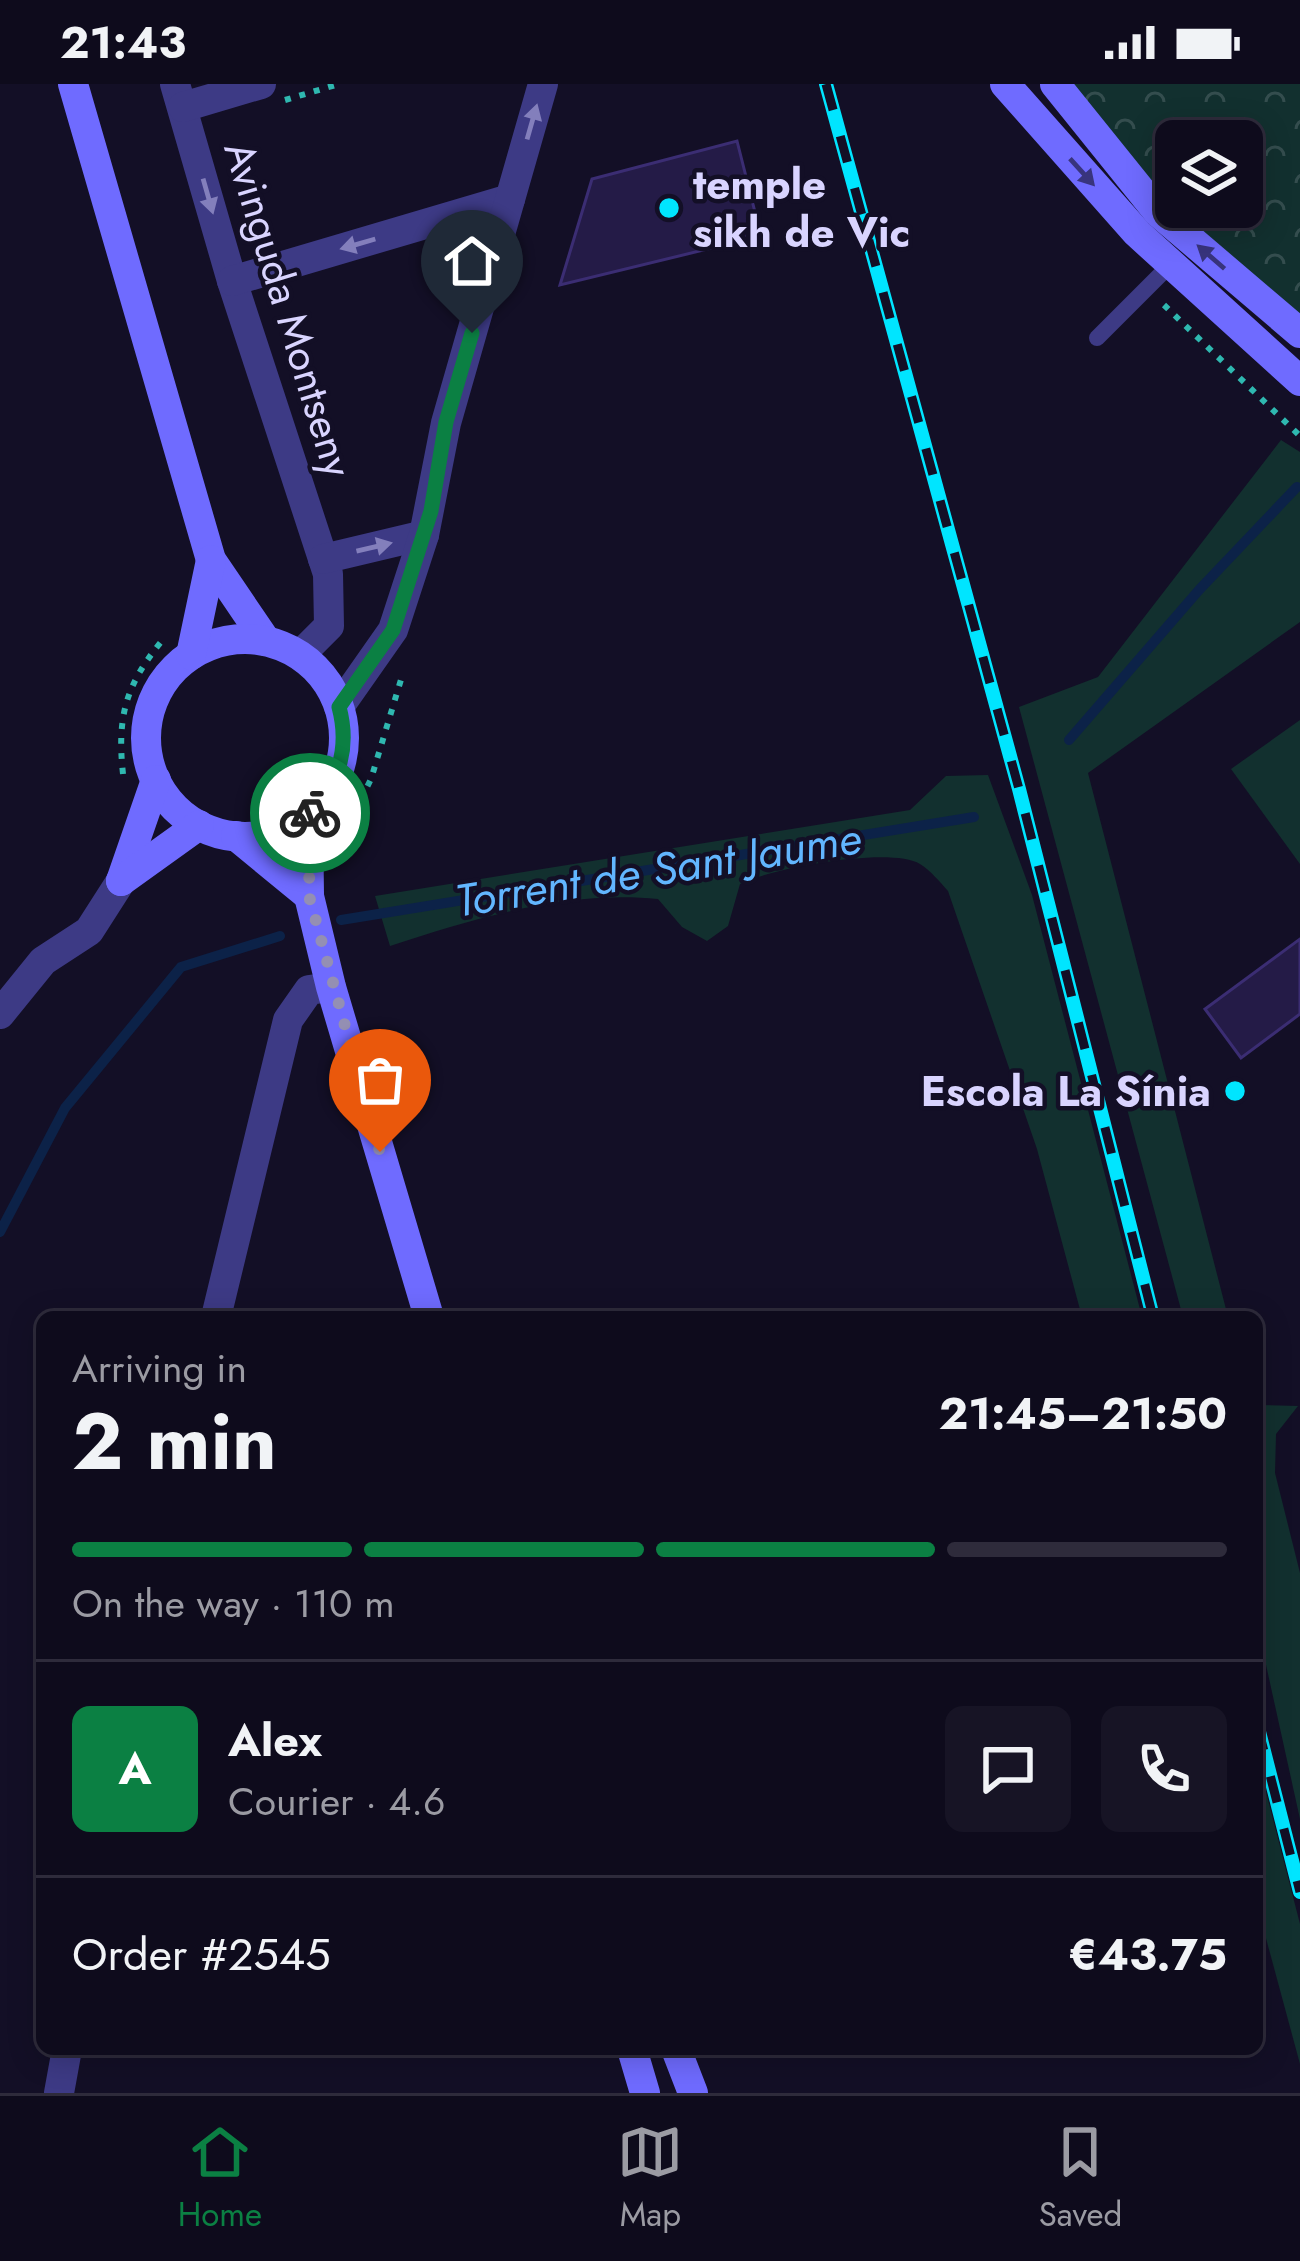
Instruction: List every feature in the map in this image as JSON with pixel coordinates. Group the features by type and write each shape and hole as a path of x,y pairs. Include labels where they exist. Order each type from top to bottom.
{"street":[{"path":"73,84 212,560 266,641"},
{"path":"339,707 393,630 424,535 446,422 543,84"},
{"path":"1005,84 1170,265 1300,381"},
{"path":"1055,84 1158,212 1300,333"},
{"path":"179,96 271,93"},
{"name":"Avinguda Montseny","path":"179,96 232,281 328,574 329,626 300,655"},
{"path":"232,281 510,199"},
{"path":"323,559 424,535"},
{"path":"191,655 212,560"},
{"path":"227,640 266,641 300,655 324,677 339,707 342,759 326,795 308,814 274,832 236,836 199,825 174,806 156,780 146,734 152,704 168,676 191,655 227,640"},
{"path":"0,1014 43,961 88,931 121,881 156,780"},
{"path":"308,814 309,896 331,987 427,1311"},
{"path":"121,881 199,825"},
{"path":"236,836 309,896"},
{"path":"217,1311 288,1020 309,990 331,987"},
{"path":"59,2093 66,2055"},
{"path":"634,2055 645,2093"},
{"path":"658,2055 670,2093"},
{"path":"678,2055 694,2093"}],"lane":[{"path":"1096,338 1170,265"}],"path":[{"path":"271,93 339,84"},
{"path":"124,789 119,734 126,698 145,662 170,631"},
{"path":"338,847 371,779 405,670"}],"green space":[{"path":"1055,84 1300,84 1300,333 1177,228 1263,228 1263,120 1155,120 1155,208"},
{"path":"1281,440 1300,452 1300,622 1088,773 1226,1311 1181,1311 1019,707 1098,677"},
{"path":"1300,720 1300,864 1231,769"},
{"path":"988,775 1032,895 1140,1311 1080,1311 1037,1149 948,891 920,864 858,858 755,878 740,884 728,926 707,941 682,927 658,899 624,897 522,909 390,946 375,896 910,810 946,776"},
{"path":"1263,1405 1298,1406 1276,1434 1275,1473 1300,1573 1300,1819 1263,1651"},
{"path":"1263,1780 1300,1924 1300,2064 1263,1927"}],"building":[{"name":"temple sikh de Vic","path":"737,141 761,236 560,285 592,179"},
{"path":"1300,939 1300,1014 1241,1058 1205,1009"}],"waterway":[{"name":"Torrent de Sant Jaume","path":"1069,740 1199,590 1297,487"},
{"name":"Torrent de Sant Jaume","path":"341,920 974,817"},
{"name":"Torrent de Sant Jaume","path":"0,1232 65,1108 181,967 280,936"}],"railway":[{"path":"826,84 1019,789 1151,1311"},
{"path":"1263,1747 1300,1892"}],"way so far":[{"path":"310,813 309,896 380,1152"}],"place":[{"name":"temple sikh de Vic","path":"669,208"},
{"name":"Escola La Sínia","path":"1235,1091"}],"route":[{"path":"310,813 326,795 342,759 339,707 393,630 431,511 446,422 472,333"}]}
